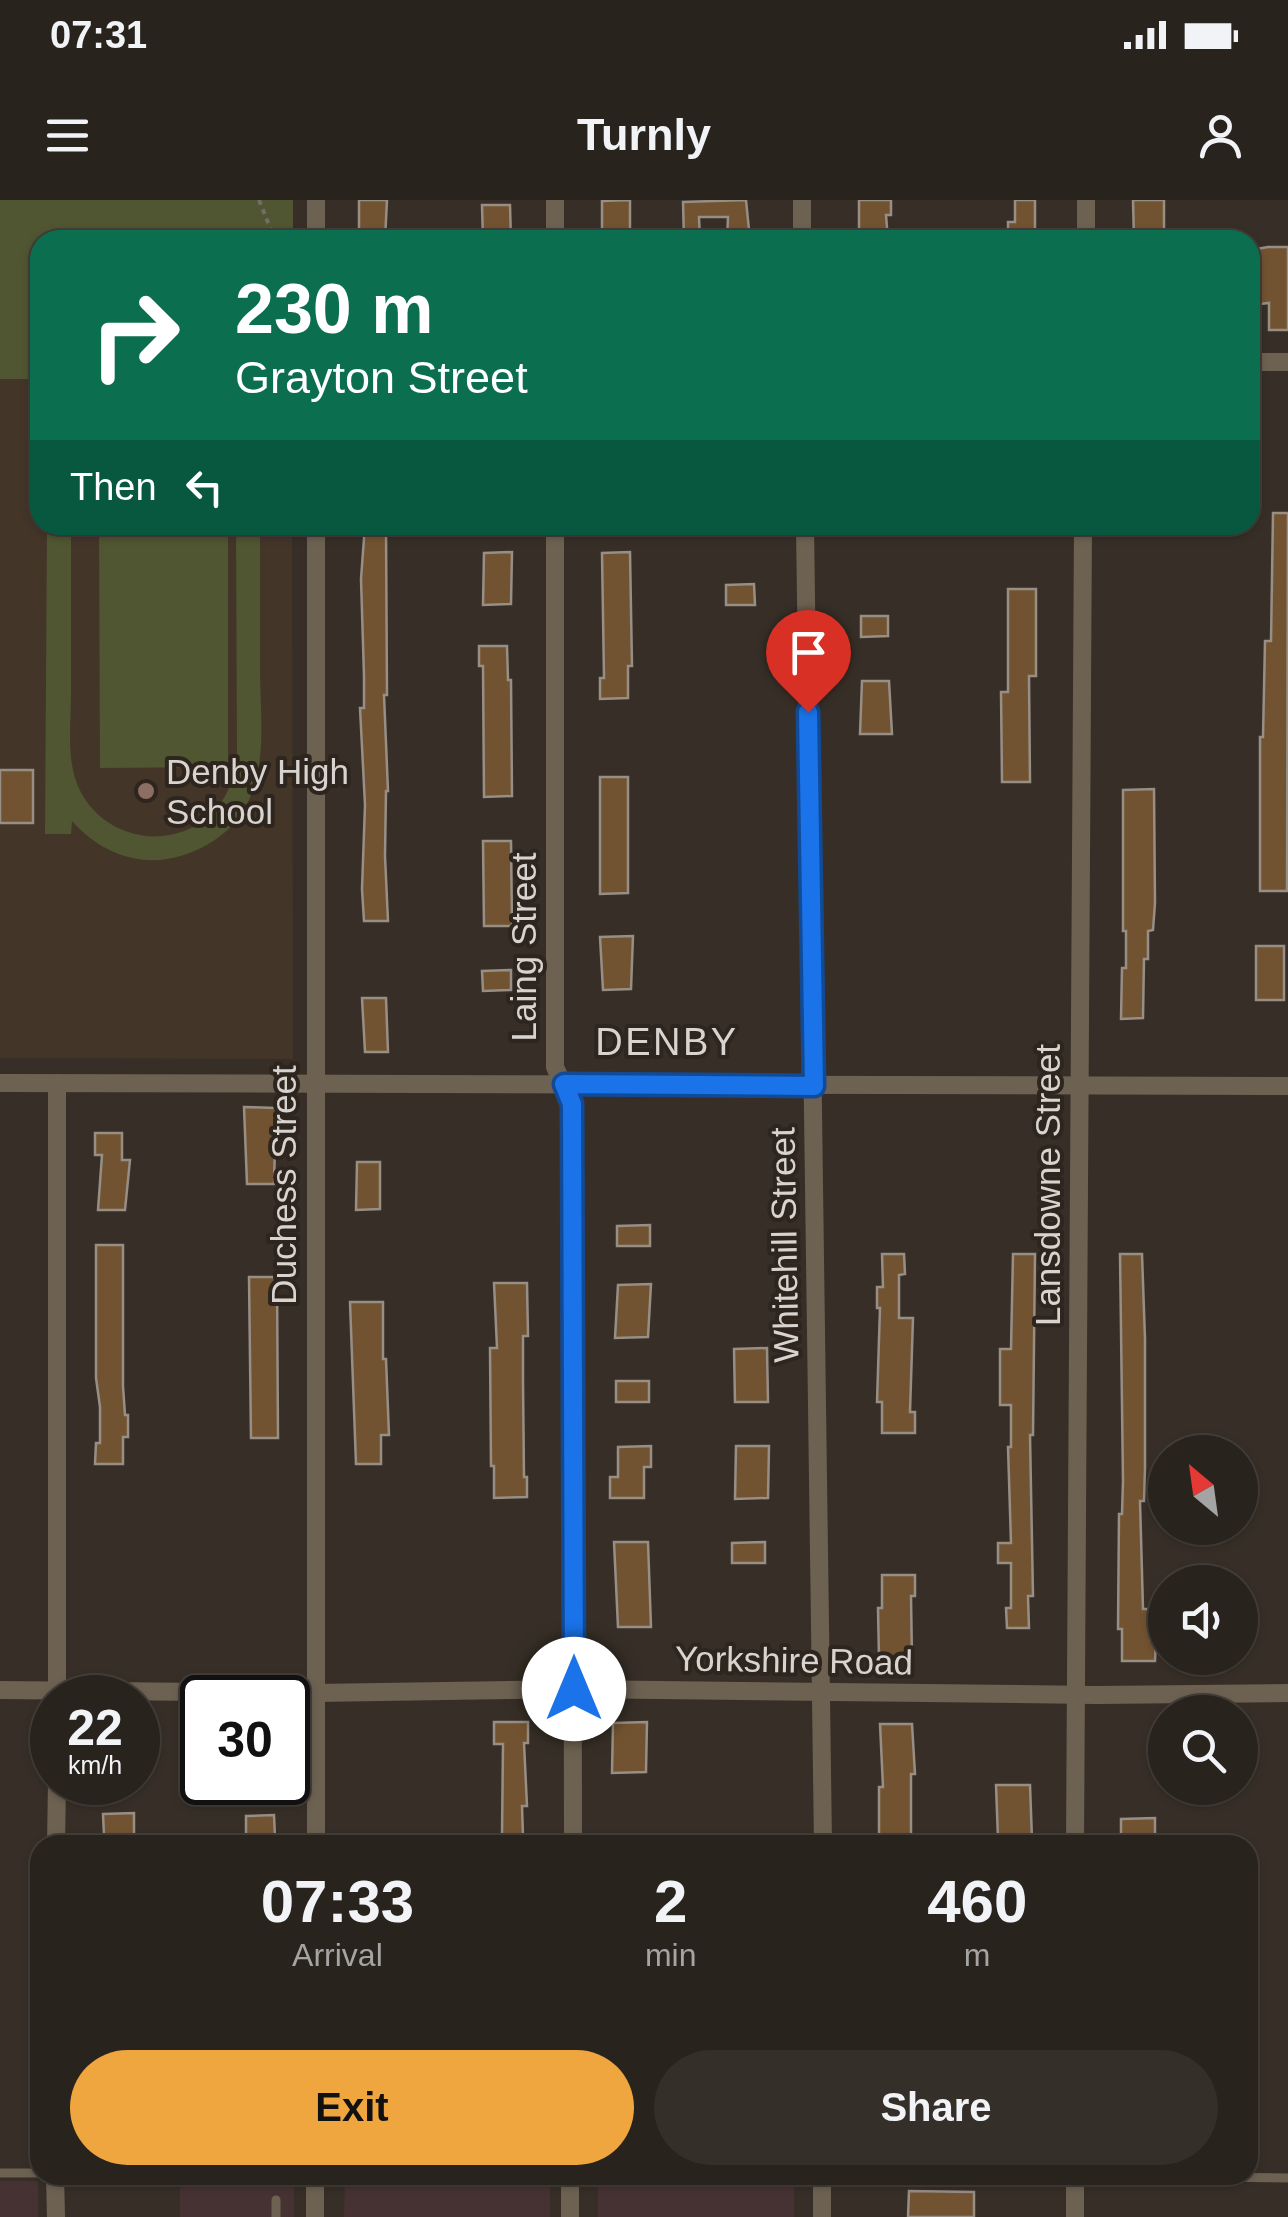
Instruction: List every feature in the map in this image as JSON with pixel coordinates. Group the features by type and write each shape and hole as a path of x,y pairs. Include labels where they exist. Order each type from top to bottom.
{"street":[{"path":"316,200 316,230"},
{"path":"555,200 555,230"},
{"path":"802,200 802,230"},
{"path":"1086,200 1086,230"},
{"path":"1260,362 1288,362"},
{"name":"Duchess Street","path":"316,535 316,1835"},
{"name":"Laing Street","path":"555,535 555,1067 572,1104 573,1835"},
{"name":"Whitehill Street","path":"805,535 823,1835"},
{"name":"Lansdowne Street","path":"1075,1835 1083,535"},
{"path":"0,1083 1288,1086"},
{"path":"57,1675 58,1083"},
{"name":"Yorkshire Road","path":"160,1693 574,1689 823,1694 1288,1694"},
{"name":"Yorkshire Road","path":"0,1690 30,1692"},
{"path":"56,1805 56,1835"},
{"path":"56,2185 56,2217"},
{"path":"315,2185 315,2217"},
{"path":"570,2185 570,2217"},
{"path":"822,2185 822,2217"},
{"path":"1074,2185 1074,2217"}],"lane":[{"path":"0,2173 30,2173"},
{"path":"1258,2178 1288,2178"},
{"path":"276,2200 276,2217"}],"path":[{"path":"259,200 271,230"}],"shaded area":[{"name":"Denby High School","path":"0,379 30,379 30,535 292,535 293,1059 0,1058"},
{"path":"0,2181 30,2181 30,2185 38,2185 38,2217 0,2217"},
{"path":"180,2185 294,2185 294,2217 180,2217"},
{"path":"345,2185 550,2185 550,2217 344,2217"},
{"path":"598,2185 794,2185 794,2217 598,2217"}],"green space":[{"path":"0,200 293,200 293,230 30,230 30,379 0,379"},
{"path":"47,535 71,535 70,736 75,778 93,810 107,821 122,830 157,836 175,834 203,821 230,786 237,752 236,535 260,535 260,757 253,790 240,816 202,848 167,859 127,857 92,839 72,821 71,834 45,834"},
{"path":"99,535 228,535 228,767 100,768"}],"building":[{"path":"359,200 387,200 386,230 359,230"},
{"path":"630,200 630,230 602,230 602,201"},
{"path":"746,200 749,230 727,230 728,217 699,217 700,230 684,230 683,202"},
{"path":"859,200 891,200 891,215 886,215 887,230 859,230"},
{"path":"1015,200 1035,200 1035,230 1008,230 1008,222 1015,222"},
{"path":"1133,200 1164,200 1164,230 1134,230"},
{"path":"482,205 510,205 511,230 483,230"},
{"path":"1288,247 1288,330 1269,330 1269,303 1260,304 1260,248"},
{"path":"1273,513 1288,513 1287,891 1260,891 1260,737 1265,641 1271,641"},
{"path":"364,535 386,535 388,921 364,921 361,579"},
{"path":"512,552 511,604 483,605 484,553"},
{"path":"630,552 632,666 628,666 628,698 600,699 600,678 604,678 602,553"},
{"path":"754,584 755,605 726,605 726,585"},
{"path":"1008,589 1036,589 1036,676 1029,676 1030,782 1002,782 1001,692 1008,692"},
{"path":"861,616 888,616 888,636 861,637"},
{"path":"479,646 507,646 512,796 484,797 483,666 479,666"},
{"path":"862,681 889,681 892,734 860,734"},
{"path":"0,770 33,770 33,823 0,823"},
{"path":"600,777 628,777 628,893 600,894"},
{"path":"1154,789 1155,903 1153,930 1148,931 1148,959 1144,959 1143,1018 1121,1019 1122,968 1126,968 1123,790"},
{"path":"483,841 511,841 512,926 484,926"},
{"path":"633,936 631,989 603,990 600,937"},
{"path":"1256,946 1284,946 1284,1000 1256,1000"},
{"path":"511,970 511,990 483,991 482,971"},
{"path":"362,998 386,998 388,1052 365,1052"},
{"path":"244,1107 276,1108 274,1184 247,1184"},
{"path":"95,1133 122,1133 122,1160 130,1160 125,1210 98,1210 102,1155 95,1155"},
{"path":"357,1162 380,1162 380,1209 356,1210"},
{"path":"650,1225 650,1246 617,1246 617,1226"},
{"path":"96,1245 123,1245 123,1386 128,1437 123,1437 123,1464 95,1464 96,1443 100,1443"},
{"path":"882,1254 904,1254 905,1274 899,1275 899,1318 913,1318 910,1412 915,1412 915,1433 882,1433 882,1402 877,1402 877,1287 883,1287"},
{"path":"1013,1254 1035,1254 1030,1435 1033,1596 1028,1596 1029,1628 1007,1628 1011,1563 998,1563 998,1543 1011,1543 1011,1405 1000,1405 1000,1349 1011,1349"},
{"path":"1120,1254 1142,1254 1145,1467 1144,1501 1140,1501 1148,1661 1122,1661 1122,1629 1118,1629 1123,1481"},
{"path":"249,1277 277,1277 278,1438 251,1438"},
{"path":"494,1283 527,1283 528,1336 523,1336 523,1381 527,1497 494,1498 490,1348 497,1348"},
{"path":"651,1284 648,1337 615,1338 618,1285"},
{"path":"350,1302 383,1302 389,1435 381,1435 381,1464 356,1464"},
{"path":"767,1348 768,1402 735,1402 734,1349"},
{"path":"616,1381 649,1381 649,1402 616,1402"},
{"path":"651,1446 651,1467 644,1467 644,1498 610,1498 610,1477 618,1477 618,1447"},
{"path":"736,1446 769,1446 768,1498 735,1499"},
{"path":"614,1542 648,1542 651,1627 618,1627"},
{"path":"765,1542 765,1563 732,1563 732,1543"},
{"path":"882,1575 915,1575 915,1596 911,1596 912,1659 879,1659"},
{"path":"494,1722 528,1722 528,1743 524,1743 527,1806 522,1806 523,1835 502,1835 503,1744 494,1744"},
{"path":"647,1722 646,1772 612,1773 613,1723"},
{"path":"880,1724 912,1724 915,1774 911,1774 911,1835 879,1835 879,1787 883,1787"},
{"path":"996,1785 1030,1785 1032,1835 998,1835"},
{"path":"134,1813 134,1835 104,1835 103,1814"},
{"path":"274,1815 275,1835 246,1835 246,1816"},
{"path":"1155,1818 1155,1835 1121,1835 1121,1819"},
{"path":"909,2191 974,2192 974,2217 908,2217"}],"place":[{"name":"Denby High School","path":"146,791"}],"district":[{"name":"DENBY","path":"667,1042"}],"route":[{"path":"574,1689 572,1104 564,1084 814,1086 808,712"}]}
